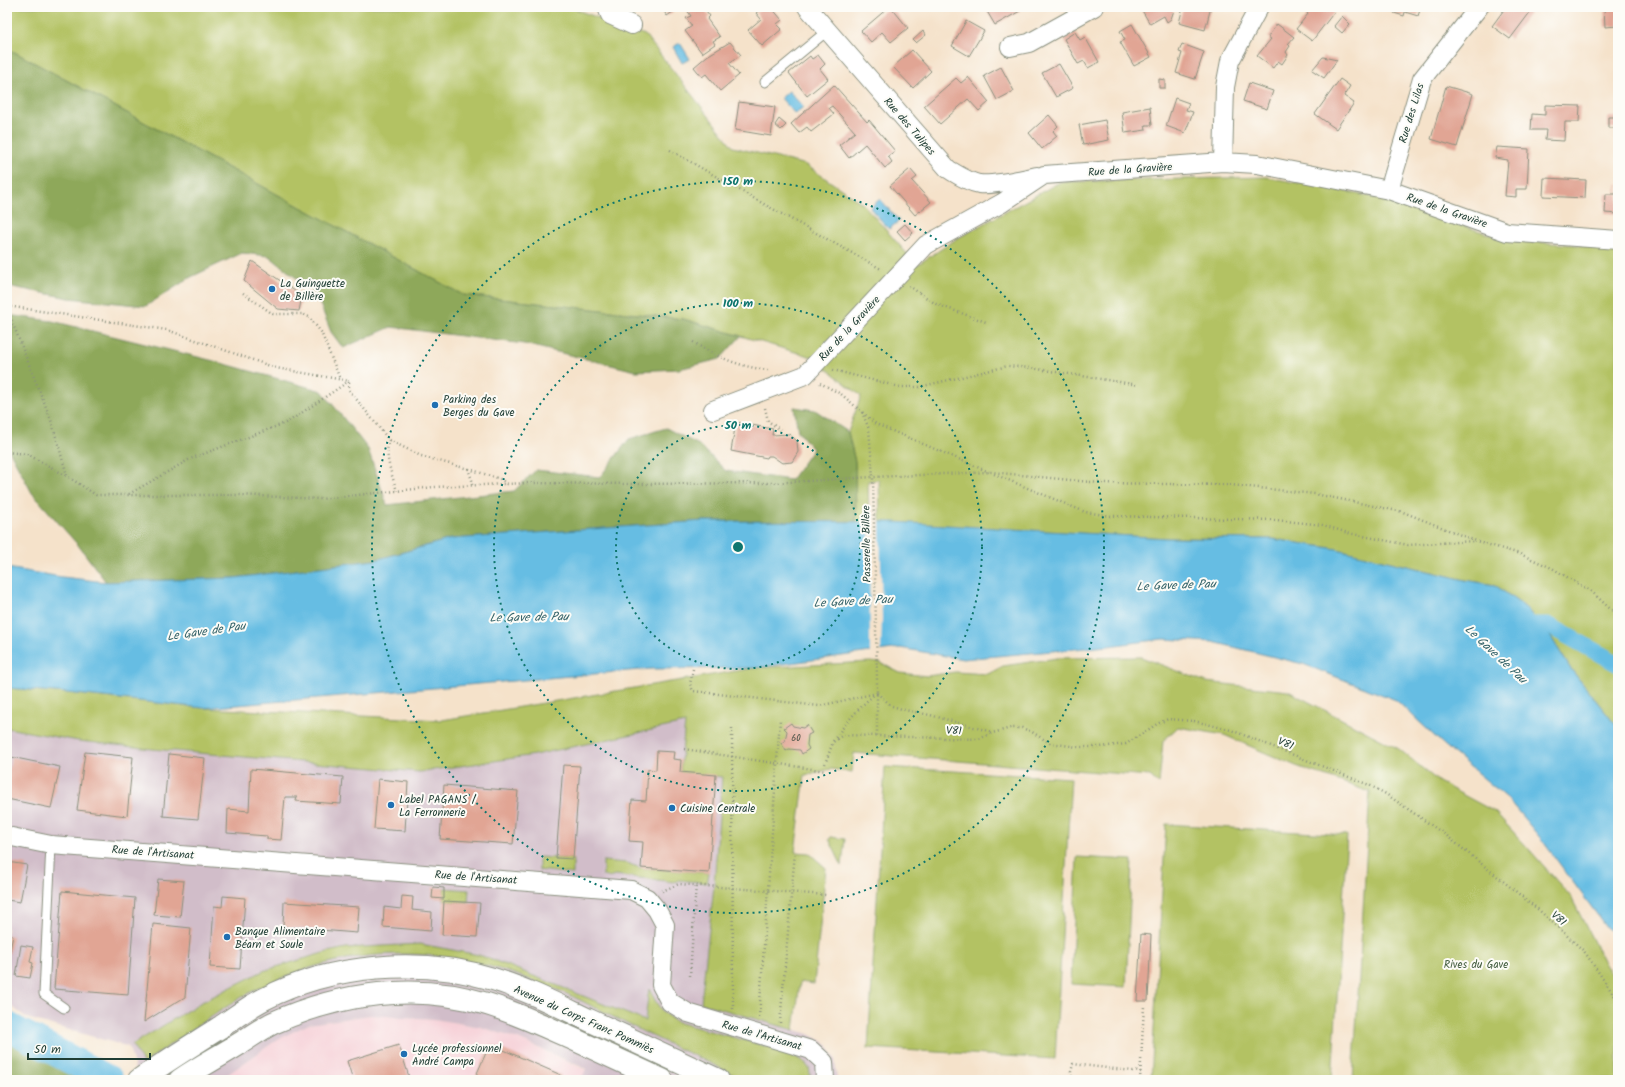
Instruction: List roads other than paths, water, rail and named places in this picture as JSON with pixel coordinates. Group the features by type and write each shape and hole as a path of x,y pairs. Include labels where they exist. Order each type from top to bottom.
{"main road":[{"name":"Avenue du Corps Franc Pommiès","path":"143,1077 264,999 290,988 334,974 360,970 409,967 460,971 492,979 528,991 718,1080"},
{"name":"Avenue du Corps Franc Pommiès","path":"180,1080 271,1024 304,1010 336,1000 365,995 400,992 456,996 520,1015 662,1080"}],"street":[{"path":"607,7 610,15 632,25"},
{"name":"Rue des Tulipes","path":"807,7 948,169 967,180 980,184 1003,182 1044,175"},
{"path":"1010,47 1029,43 1094,7"},
{"path":"1223,162 1225,86 1230,61 1259,7"},
{"name":"Rue des Lilas","path":"1389,190 1422,79 1479,7"},
{"name":"Rue de la Gravière","path":"713,410 805,375 897,278 926,245 1002,202 1044,175 1223,162 1257,164 1389,190 1507,232 1618,240"},
{"name":"Rue de l'Artisanat","path":"7,836 52,845 631,890 647,898 657,910 665,925 661,985 670,1002 688,1013 810,1050 824,1062 825,1080"}],"lane":[{"path":"765,82 827,30"},
{"path":"52,845 44,994 64,1008"}],"water":[{"path":"680,43 690,59 682,63 673,47"},
{"path":"789,91 803,107 795,114 781,98"},
{"path":"880,199 899,221 889,229 870,208"},
{"name":"Le Gave de Pau","path":"704,521 894,522 1167,538 1273,539 1337,549 1465,580 1495,585 1526,608 1551,637 1570,668 1618,728 1618,943 1542,840 1506,797 1443,744 1396,700 1303,664 1213,642 1163,639 1108,646 963,659 900,648 754,668 651,669 203,708 7,688 7,568 62,577 106,582 234,578 375,560 451,539"}],"waterway":[{"path":"1518,625 1548,625 1618,664"},
{"path":"7,1026 109,1080"}],"place":[{"name":"La Guinguette de Billère","path":"272,289"},
{"name":"Parking des Berges du Gave","path":"435,405"},
{"name":"Label PAGANS / La Ferronnerie","path":"391,805"},
{"name":"Cuisine Centrale","path":"672,808"},
{"name":"Banque Alimentaire Béarn et Soule","path":"227,937"},
{"name":"Lycée professionnel André Campa","path":"404,1054"}],"park label":[{"name":"Rives du Gave","path":"1476,964"}]}
